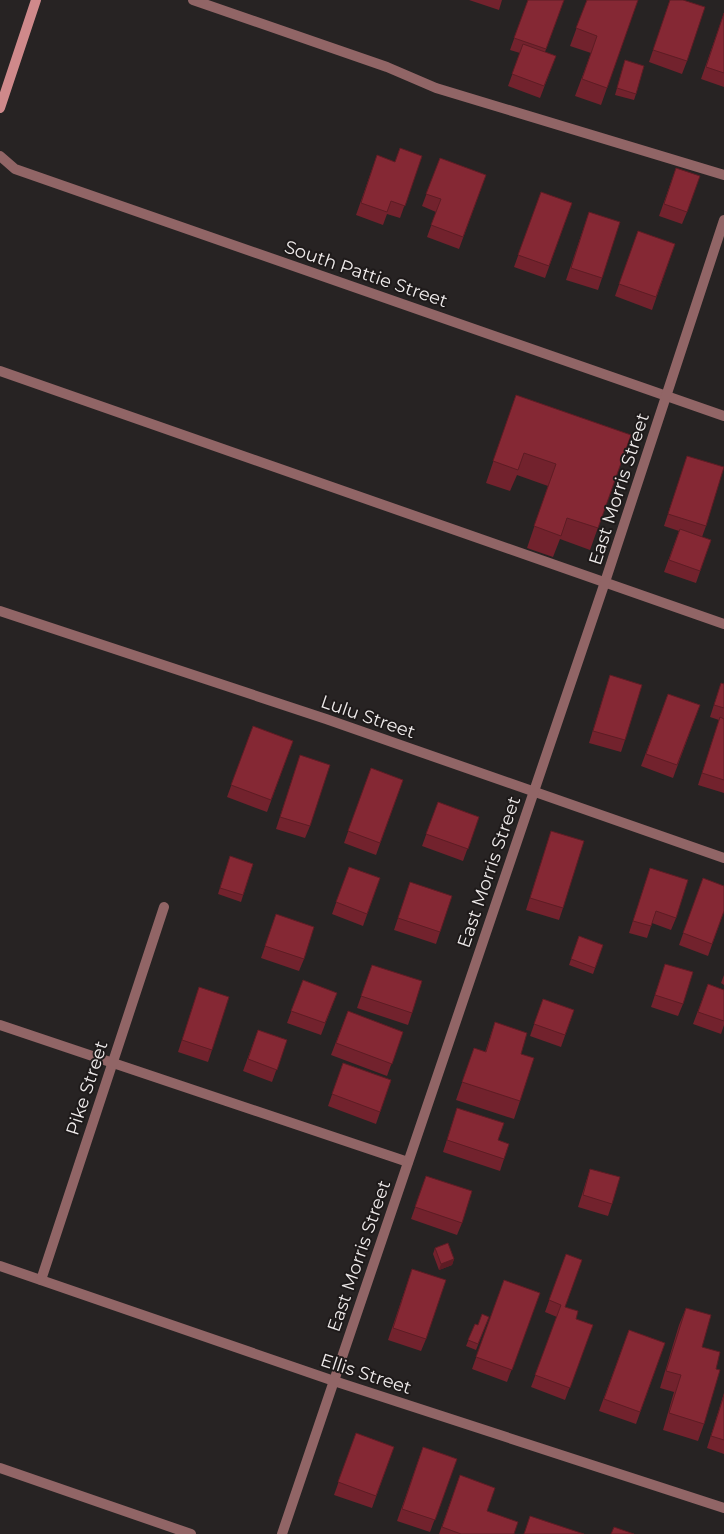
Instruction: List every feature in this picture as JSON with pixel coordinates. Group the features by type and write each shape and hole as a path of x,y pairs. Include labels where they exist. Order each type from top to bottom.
{"street":[{"path":"0,108 36,0"},
{"path":"193,0 387,67 436,88 724,175"},
{"name":"South Pattie Street","path":"0,156 15,169 724,416"},
{"name":"East Morris Street","path":"282,1534 606,582 724,220"},
{"path":"0,371 724,624"},
{"name":"Lulu Street","path":"0,611 317,716 724,858"},
{"name":"Pike Street","path":"41,1280 164,907"},
{"path":"0,1025 408,1162"},
{"name":"Ellis Street","path":"0,1266 334,1381 724,1508"},
{"path":"0,1468 191,1534"}],"building":[{"path":"528,0 564,0 546,49 514,38"},
{"path":"587,0 638,0 607,88 582,79 597,36 576,28"},
{"path":"670,0 683,0 705,7 687,61 653,50"},
{"path":"724,13 724,73 706,67"},
{"path":"523,44 556,56 544,86 512,74"},
{"path":"625,60 644,66 636,94 617,88"},
{"path":"400,148 422,156 405,206 391,201 387,212 361,203 377,155 395,162"},
{"path":"440,158 486,175 463,237 431,225 441,199 426,194"},
{"path":"676,168 700,176 687,212 664,204"},
{"path":"541,192 572,203 549,266 518,255"},
{"path":"589,212 620,222 602,278 571,268"},
{"path":"638,231 675,244 656,297 619,284"},
{"path":"516,395 631,435 598,528 567,518 561,536 534,526 556,464 524,453 518,470 493,461"},
{"path":"687,456 724,467 706,526 668,514"},
{"path":"680,529 711,540 700,571 669,560"},
{"path":"610,675 642,685 625,740 593,731"},
{"path":"721,683 724,684 724,708 714,705"},
{"path":"668,694 700,705 677,765 646,754"},
{"path":"720,717 724,719 724,780 702,773"},
{"path":"253,726 293,741 271,800 231,785"},
{"path":"300,755 330,765 310,826 280,817"},
{"path":"371,768 403,780 380,843 348,831"},
{"path":"438,802 479,817 468,849 426,834"},
{"path":"551,831 584,841 563,908 530,898"},
{"path":"230,856 253,864 243,895 220,888"},
{"path":"349,867 380,878 367,914 336,902"},
{"path":"650,868 688,880 676,918 656,911 651,926 633,921"},
{"path":"703,878 724,886 724,911 712,944 683,933"},
{"path":"410,882 452,896 440,932 398,918"},
{"path":"276,914 314,927 304,959 265,946"},
{"path":"579,936 603,945 595,968 571,959"},
{"path":"665,964 693,972 683,1004 655,995"},
{"path":"372,965 422,981 412,1013 361,996"},
{"path":"303,980 337,993 325,1023 291,1011"},
{"path":"708,984 724,990 724,1021 698,1012"},
{"path":"199,987 229,997 212,1050 182,1040"},
{"path":"543,999 574,1010 565,1035 534,1024"},
{"path":"348,1011 403,1032 392,1064 336,1043"},
{"path":"495,1022 527,1033 521,1054 534,1058 520,1101 462,1082 474,1048 486,1052"},
{"path":"258,1030 287,1040 277,1070 248,1059"},
{"path":"343,1063 391,1080 380,1112 332,1094"},
{"path":"457,1108 504,1123 498,1140 509,1144 504,1159 447,1140"},
{"path":"590,1169 620,1177 612,1204 583,1195"},
{"path":"426,1176 472,1191 462,1223 415,1207"},
{"path":"448,1243 454,1259 441,1264 435,1248"},
{"path":"566,1254 582,1260 565,1307 578,1311 576,1319 593,1325 570,1388 535,1375 561,1305 549,1300"},
{"path":"412,1269 446,1280 426,1339 393,1328"},
{"path":"504,1280 540,1293 512,1370 476,1357"},
{"path":"686,1308 711,1315 702,1347 720,1352 716,1369 720,1370 704,1424 669,1413 681,1375 666,1371"},
{"path":"482,1314 489,1317 478,1344 468,1340 475,1324 478,1325"},
{"path":"629,1330 665,1343 640,1412 604,1399"},
{"path":"724,1395 724,1440 711,1436"},
{"path":"356,1433 394,1447 376,1496 338,1482"},
{"path":"423,1447 457,1459 435,1520 402,1509"},
{"path":"460,1475 495,1488 487,1511 518,1522 514,1534 461,1534 442,1527"},
{"path":"530,1516 584,1534 524,1534"},
{"path":"614,1527 634,1534 611,1534"}]}
